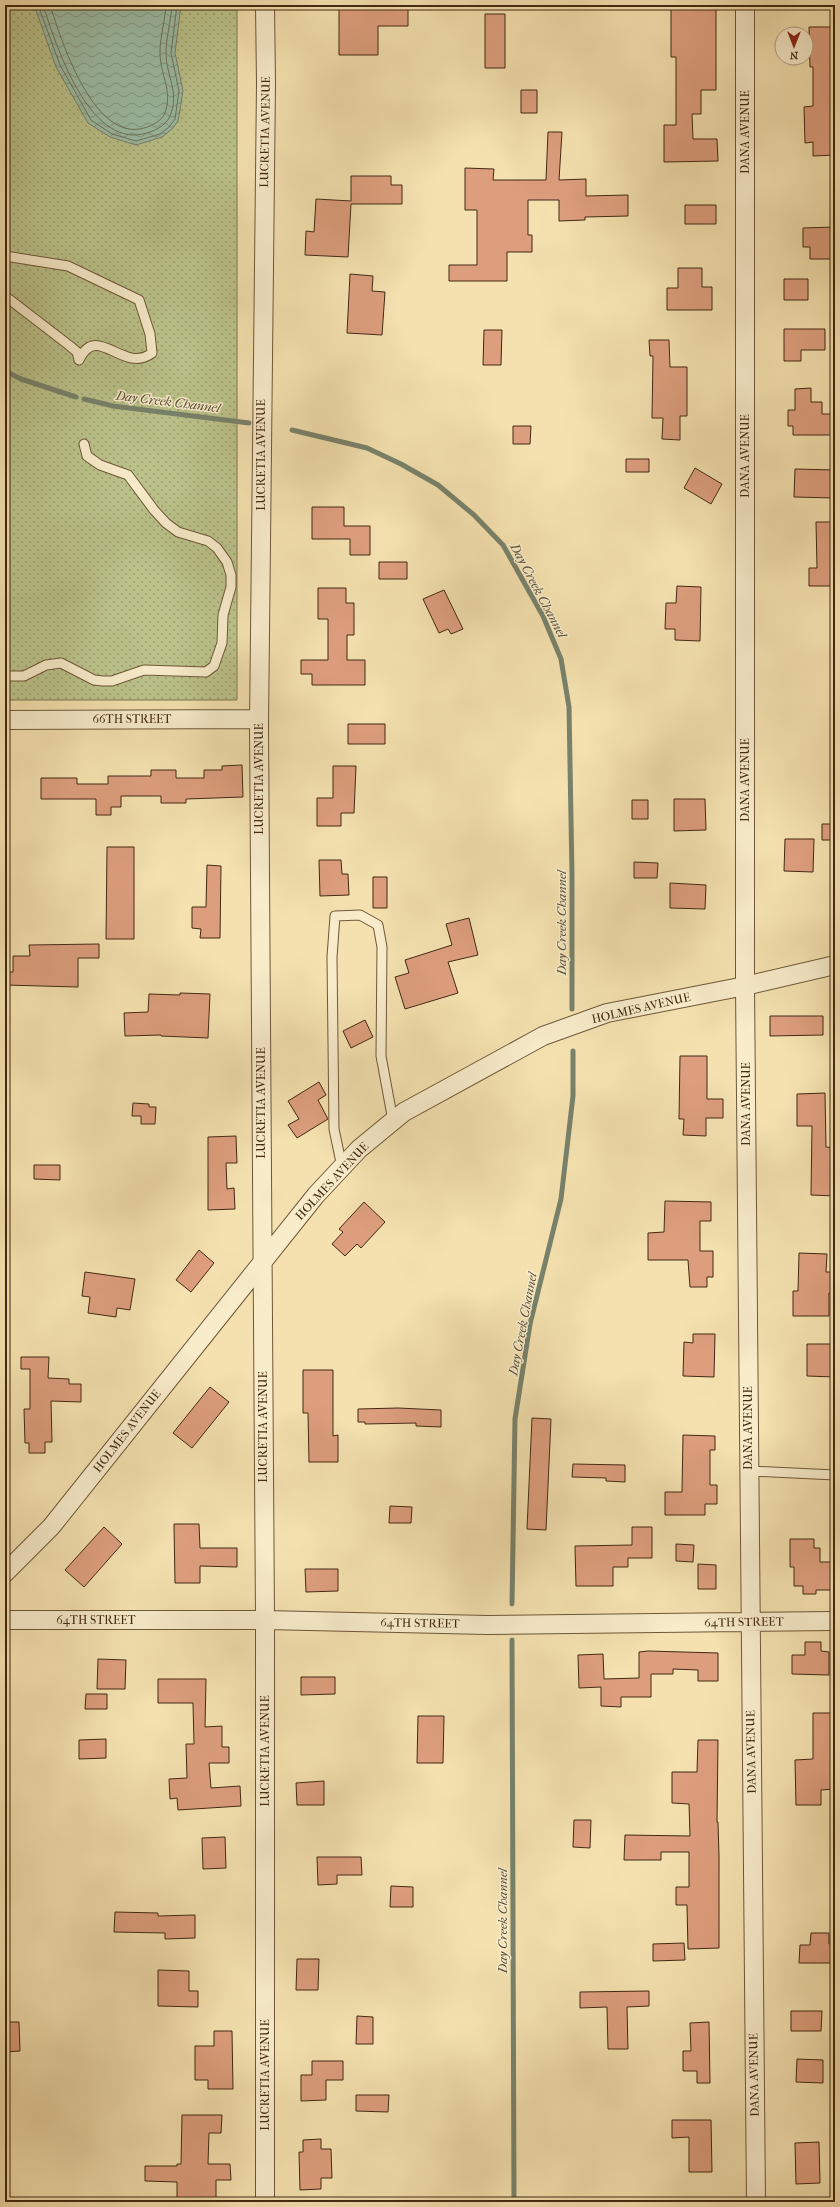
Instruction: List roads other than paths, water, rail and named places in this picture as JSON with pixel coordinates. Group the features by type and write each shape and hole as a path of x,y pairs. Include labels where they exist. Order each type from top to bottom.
{"street":[{"name":"LUCRETIA AVENUE","path":"265,5 266,83 259,719 266,2202"},
{"name":"DANA AVENUE","path":"745,5 745,986 756,2202"},
{"name":"66TH STREET","path":"5,720 259,719"},
{"name":"HOLMES AVENUE","path":"5,1573 51,1527 262,1260 316,1195 359,1149 404,1112 543,1036 607,1013 745,986 835,965"},
{"name":"64TH STREET","path":"5,1620 264,1620 486,1625 835,1621"}],"lane":[{"path":"5,256 68,266 139,300 150,334 152,353 139,359 129,359 116,353 108,346 94,346 83,352 80,360 77,352 70,346 5,296"},
{"path":"5,676 24,676 46,665 61,663 94,680 112,681 144,670 206,672 214,666 218,657 222,643 223,615 231,587 231,575 227,562 217,548 208,541 178,532 166,523 154,510 128,475 100,465 87,456 84,444"},
{"path":"342,1167 334,1129 332,957 335,916 360,915 378,925 382,947 381,1056 393,1121"},
{"path":"749,1471 835,1475"}],"water":[{"path":"34,5 181,5 175,53 183,91 178,121 172,129 162,137 136,145 110,137 88,123 56,67"}],"waterway":[{"name":"Day Creek Channel","path":"5,371 21,379 76,397"},
{"name":"Day Creek Channel","path":"84,399 113,406 249,423"},
{"name":"Day Creek Channel","path":"292,430 367,448 401,464 438,485 474,515 503,545 543,616 561,659 569,707 572,875 572,1009"},
{"name":"Day Creek Channel","path":"512,1604 515,1419 530,1324 561,1199 573,1096 573,1051"},
{"name":"Day Creek Channel","path":"512,1640 514,2202"}]}
